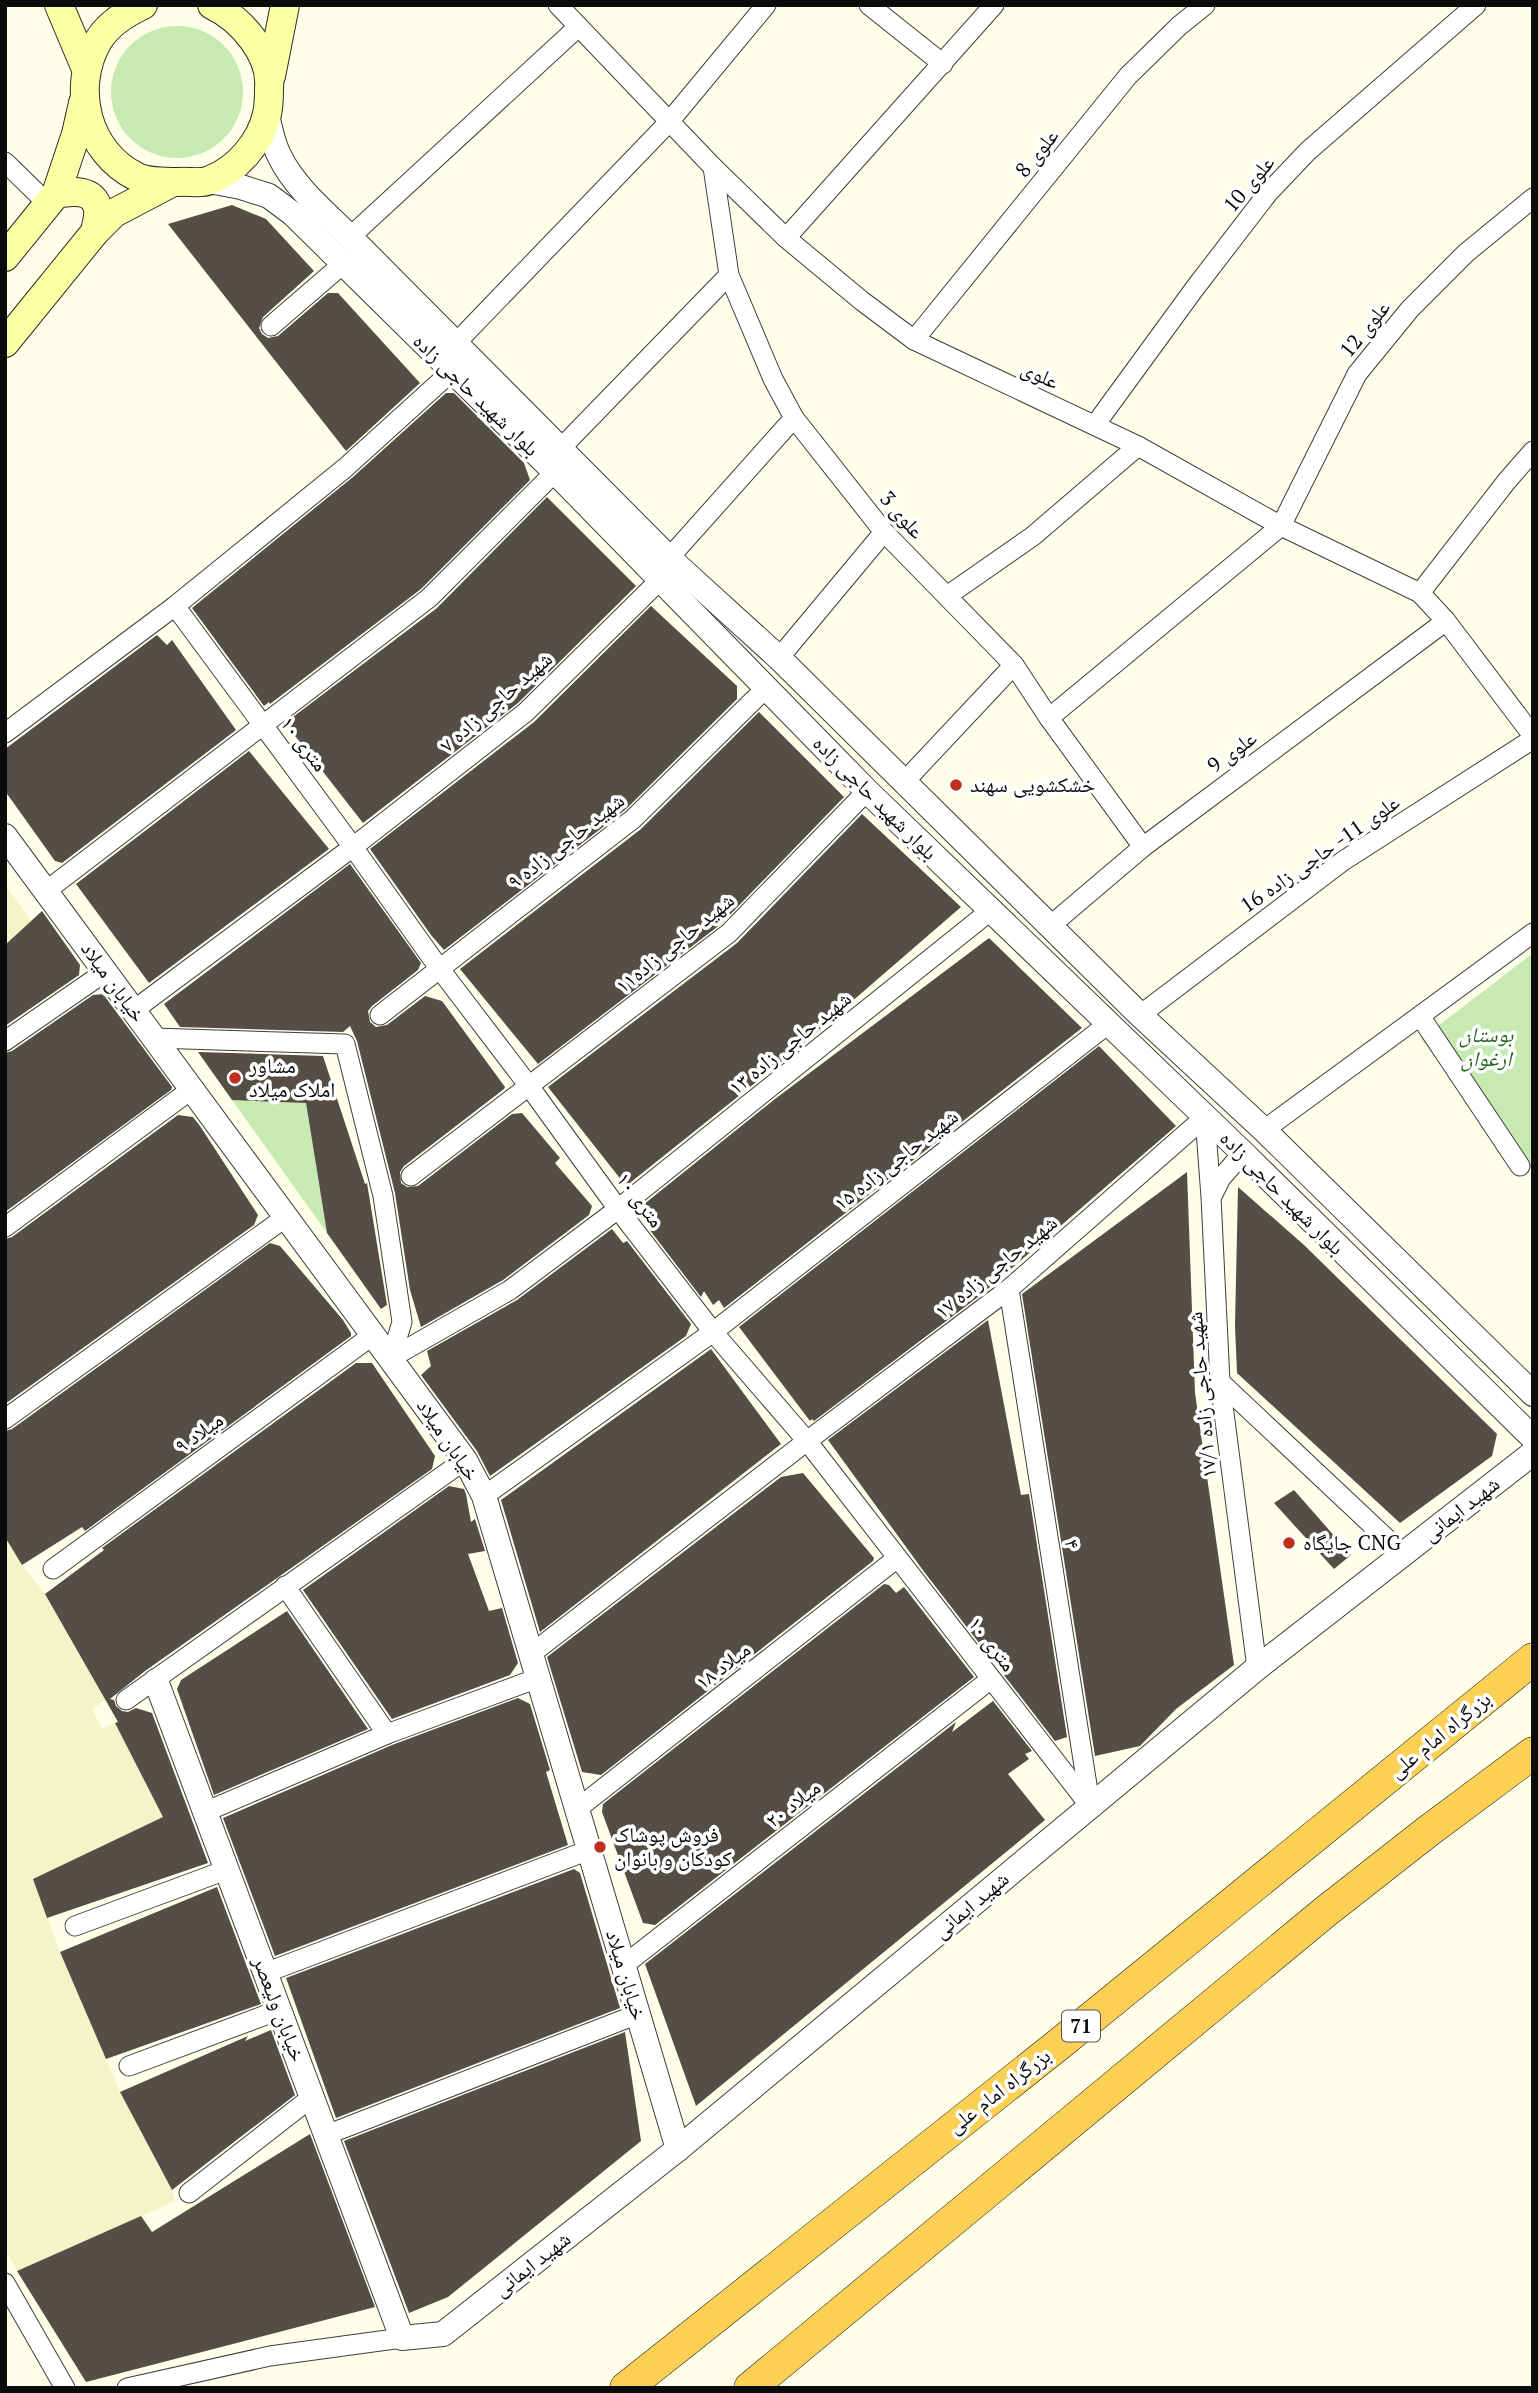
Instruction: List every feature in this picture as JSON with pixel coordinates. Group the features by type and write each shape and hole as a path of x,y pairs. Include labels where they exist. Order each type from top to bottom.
{"highway":[{"name":"بزرگراه امام علی","path":"625,2388 1058,2045 1533,1659"},
{"path":"750,2388 1325,1912 1533,1753"}],"main road":[{"path":"59,5 86,69"},
{"path":"5,257 52,199 76,134 86,69 99,39 122,15 143,5"},
{"path":"212,5 242,24 261,51 270,82"},
{"path":"83,101 92,132 111,159 138,178 173,182 209,181 236,165 255,142 267,114 270,82 285,5"},
{"path":"5,343 95,232 114,213 173,182"},
{"path":"52,199 76,190 90,197 98,209 95,232"}],"street":[{"name":"علوی","path":"558,5 713,167 786,238 862,301 914,340 1138,446 1281,526 1420,593 1446,621 1533,738"},
{"path":"456,344 669,122 766,5"},
{"path":"869,5 943,64"},
{"path":"786,238 994,5"},
{"name":"علوی 8","path":"914,340 1128,76 1179,26 1205,5"},
{"name":"علوی 10","path":"1095,425 1268,193 1308,151 1476,5"},
{"path":"350,237 578,28"},
{"name":"بلوار شهید حاجی زاده","path":"267,114 281,160 304,190 456,344 660,580 867,791 1205,1116 1533,1438"},
{"path":"5,162 52,199"},
{"name":"علوی 3","path":"713,167 729,275 773,379 794,418 884,532 1014,665 1143,847"},
{"name":"بلوار شهید حاجی زاده","path":"209,181 270,196 293,214 451,372 557,460 779,657 1140,1015 1264,1130 1533,1394"},
{"name":"علوی 12","path":"1281,526 1357,374 1410,309 1466,253 1533,198"},
{"path":"271,326 344,263"},
{"path":"46,891 429,598 729,275"},
{"path":"5,733 175,606 345,468 451,372"},
{"path":"669,558 794,418"},
{"path":"947,596 1032,536 1138,446"},
{"path":"1420,593 1533,451"},
{"path":"1049,718 1281,526"},
{"path":"779,657 884,532"},
{"name":"شهید حاجی زاده ۷","path":"134,1010 353,847 526,712 660,580"},
{"name":"۱۰ متری","path":"175,606 618,1209 713,1332 807,1441 1090,1806"},
{"name":"علوی 9","path":"1050,926 1143,847 1446,621"},
{"path":"904,782 1014,665"},
{"name":"شهید حاجی زاده ۹","path":"380,1015 633,819 767,687"},
{"name":"علوی 11- حاجی زاده 16","path":"1140,1015 1343,861 1533,738"},
{"name":"شهید حاجی زاده۱۱","path":"411,1176 729,933 867,791"},
{"name":"خیابان میلاد","path":"5,836 391,1358 465,1460 484,1496 678,2149"},
{"name":"شهید حاجی زاده ۱۳","path":"391,1358 510,1290 618,1209 990,911"},
{"path":"1211,1197 1221,1178 1264,1130 1533,933"},
{"path":"5,1041 105,972"},
{"path":"1420,1016 1520,1166"},
{"name":"شهید حاجی زاده ۱۵","path":"484,1496 713,1332 1108,1024"},
{"path":"154,1038 345,1044 383,1196 402,1322 391,1358"},
{"path":"5,1227 192,1089"},
{"name":"شهید حاجی زاده ۱۷/۱","path":"1205,1116 1220,1382 1257,1668"},
{"name":"شهید حاجی زاده ۱۷","path":"531,1654 1009,1289 1205,1116"},
{"path":"5,1419 286,1217"},
{"name":"۴","path":"1009,1289 1090,1806"},
{"name":"میلاد ۹","path":"53,1569 373,1335"},
{"path":"1220,1382 1403,1554"},
{"name":"شهید ایمانی","path":"402,2338 443,2334 678,2149 1257,1668 1533,1453"},
{"path":"126,1700 465,1460"},
{"name":"میلاد ۱۸","path":"577,1809 896,1559"},
{"path":"285,1586 387,1734"},
{"path":"205,1812 387,1734 538,1678"},
{"name":"میلاد ۲۰","path":"624,1965 991,1679"},
{"name":"خیابان ولیعصر","path":"156,1681 402,2338"},
{"path":"265,1973 589,1850"},
{"path":"75,1926 226,1870"},
{"path":"130,2066 279,2010"},
{"path":"326,2135 638,2014"},
{"path":"189,2193 312,2097"},
{"path":"5,2283 65,2388"},
{"path":"127,2388 270,2356 402,2338"}],"green space":[{"path":"177,26 202,31 224,45 238,67 243,92 238,117 224,139 202,153 177,158 152,153 130,139 116,117 111,92 116,67 130,45 152,31"},
{"path":"5,884 31,921 5,945"},
{"name":"بوستان ارغوان","path":"1533,953 1533,1167 1526,1170 1421,1039"},
{"path":"305,1099 327,1233 232,1100"},
{"path":"5,1538 45,1594 105,1700 92,1709 102,1729 115,1723 163,1817 34,1879 60,1952 120,2092 172,2190 175,2201 17,2271 5,2250"}],"building":[{"path":"232,205 266,219 314,271 263,317 259,328 262,334 268,338 278,336 328,293 338,293 420,383 346,451 168,224"},
{"path":"446,393 454,393 524,463 530,480 421,589 264,706 192,608 353,477"},
{"path":"547,497 636,586 518,703 363,823 285,723 437,608"},
{"path":"651,606 737,686 737,699 625,810 444,950 370,849 534,722"},
{"path":"157,635 167,645 172,640 236,730 62,863 55,861 5,791 5,749"},
{"path":"759,712 844,797 721,924 538,1064 460,969 641,829"},
{"path":"249,751 329,849 149,983 76,884"},
{"path":"862,814 961,907 790,1055 626,1186 548,1087 737,943"},
{"path":"350,864 421,963 418,970 372,1006 368,1011 370,1022 376,1027 387,1025 425,996 442,1001 505,1087 404,1166 400,1172 401,1183 407,1187 418,1186 512,1114 522,1113 560,1158 555,1163 592,1206 589,1215 503,1280 421,1327 410,1290 395,1193 357,1041 350,1026 343,1032 180,1027 164,1004"},
{"path":"42,911 80,965 79,975 5,1026 5,945"},
{"path":"989,938 1082,1028 724,1308 719,1300 713,1305 704,1291 701,1297 649,1229 657,1225 643,1205 775,1099"},
{"path":"103,994 172,1087 171,1090 5,1212 5,1053 12,1051 93,995"},
{"path":"1099,1046 1176,1126 982,1294 814,1421 810,1421 739,1327"},
{"path":"198,1052 323,1056 365,1184 367,1183 387,1305 381,1309 327,1233 306,1103 232,1100"},
{"path":"178,1115 193,1117 200,1126 258,1215 254,1225 5,1404 5,1239 12,1237"},
{"path":"1187,1172 1195,1393 1234,1665 1176,1709 1140,1746 1095,1756 1022,1294"},
{"path":"1238,1187 1304,1245 1497,1434 1492,1456 1400,1523 1237,1373 1235,1326"},
{"path":"612,1229 623,1243 627,1241 691,1324 686,1336 490,1476 477,1451 421,1375 431,1366 427,1351 517,1300"},
{"path":"270,1243 280,1246 343,1320 351,1336 85,1531 82,1527 22,1565 5,1537 5,1431 12,1429"},
{"path":"988,1320 1021,1495 1029,1494 1067,1737 1055,1741 925,1573 828,1440"},
{"path":"711,1349 781,1444 540,1632 501,1500"},
{"path":"356,1363 372,1363 435,1456 432,1469 145,1671 110,1699 114,1700 122,1711 128,1712 136,1708 152,1713 208,1863 47,1918 33,1879 163,1817 115,1723 118,1722 45,1594 104,1550 102,1548"},
{"path":"803,1473 874,1558 873,1561 601,1775 582,1772 547,1657 781,1477"},
{"path":"449,1486 464,1489 466,1494 471,1522 475,1519 485,1551 468,1554 489,1611 502,1608 518,1663 510,1675 392,1719 303,1590"},
{"path":"1294,1490 1351,1555 1334,1569 1274,1503"},
{"path":"884,1584 889,1585 896,1593 904,1587 974,1677 655,1925 643,1923 602,1812 603,1804"},
{"path":"287,1611 368,1729 214,1795 177,1689 181,1680"},
{"path":"518,1698 530,1704 550,1770 546,1772 568,1845 275,1956 223,1818 392,1745"},
{"path":"993,1701 1032,1751 1025,1754 1029,1759 1008,1774 1045,1820 696,2106 645,1964 956,1722 952,1732"},
{"path":"574,1869 580,1873 620,2008 336,2118 286,1978"},
{"path":"217,1887 261,2004 106,2059 60,1952"},
{"path":"271,2030 295,2095 172,2190 120,2092 248,2036 245,2041"},
{"path":"625,2032 641,2141 448,2297 409,2313 344,2141"},
{"path":"310,2134 375,2307 86,2382 17,2271 141,2216 152,2232"}],"place":[{"name":"خشکشویی سهند","path":"956,785"},
{"name":"مشاور املاک میلاد","path":"235,1078"},
{"name":"جایگاه CNG","path":"1289,1543"},
{"name":"فروش پوشاک کودکان و بانوان","path":"600,1847"}]}
